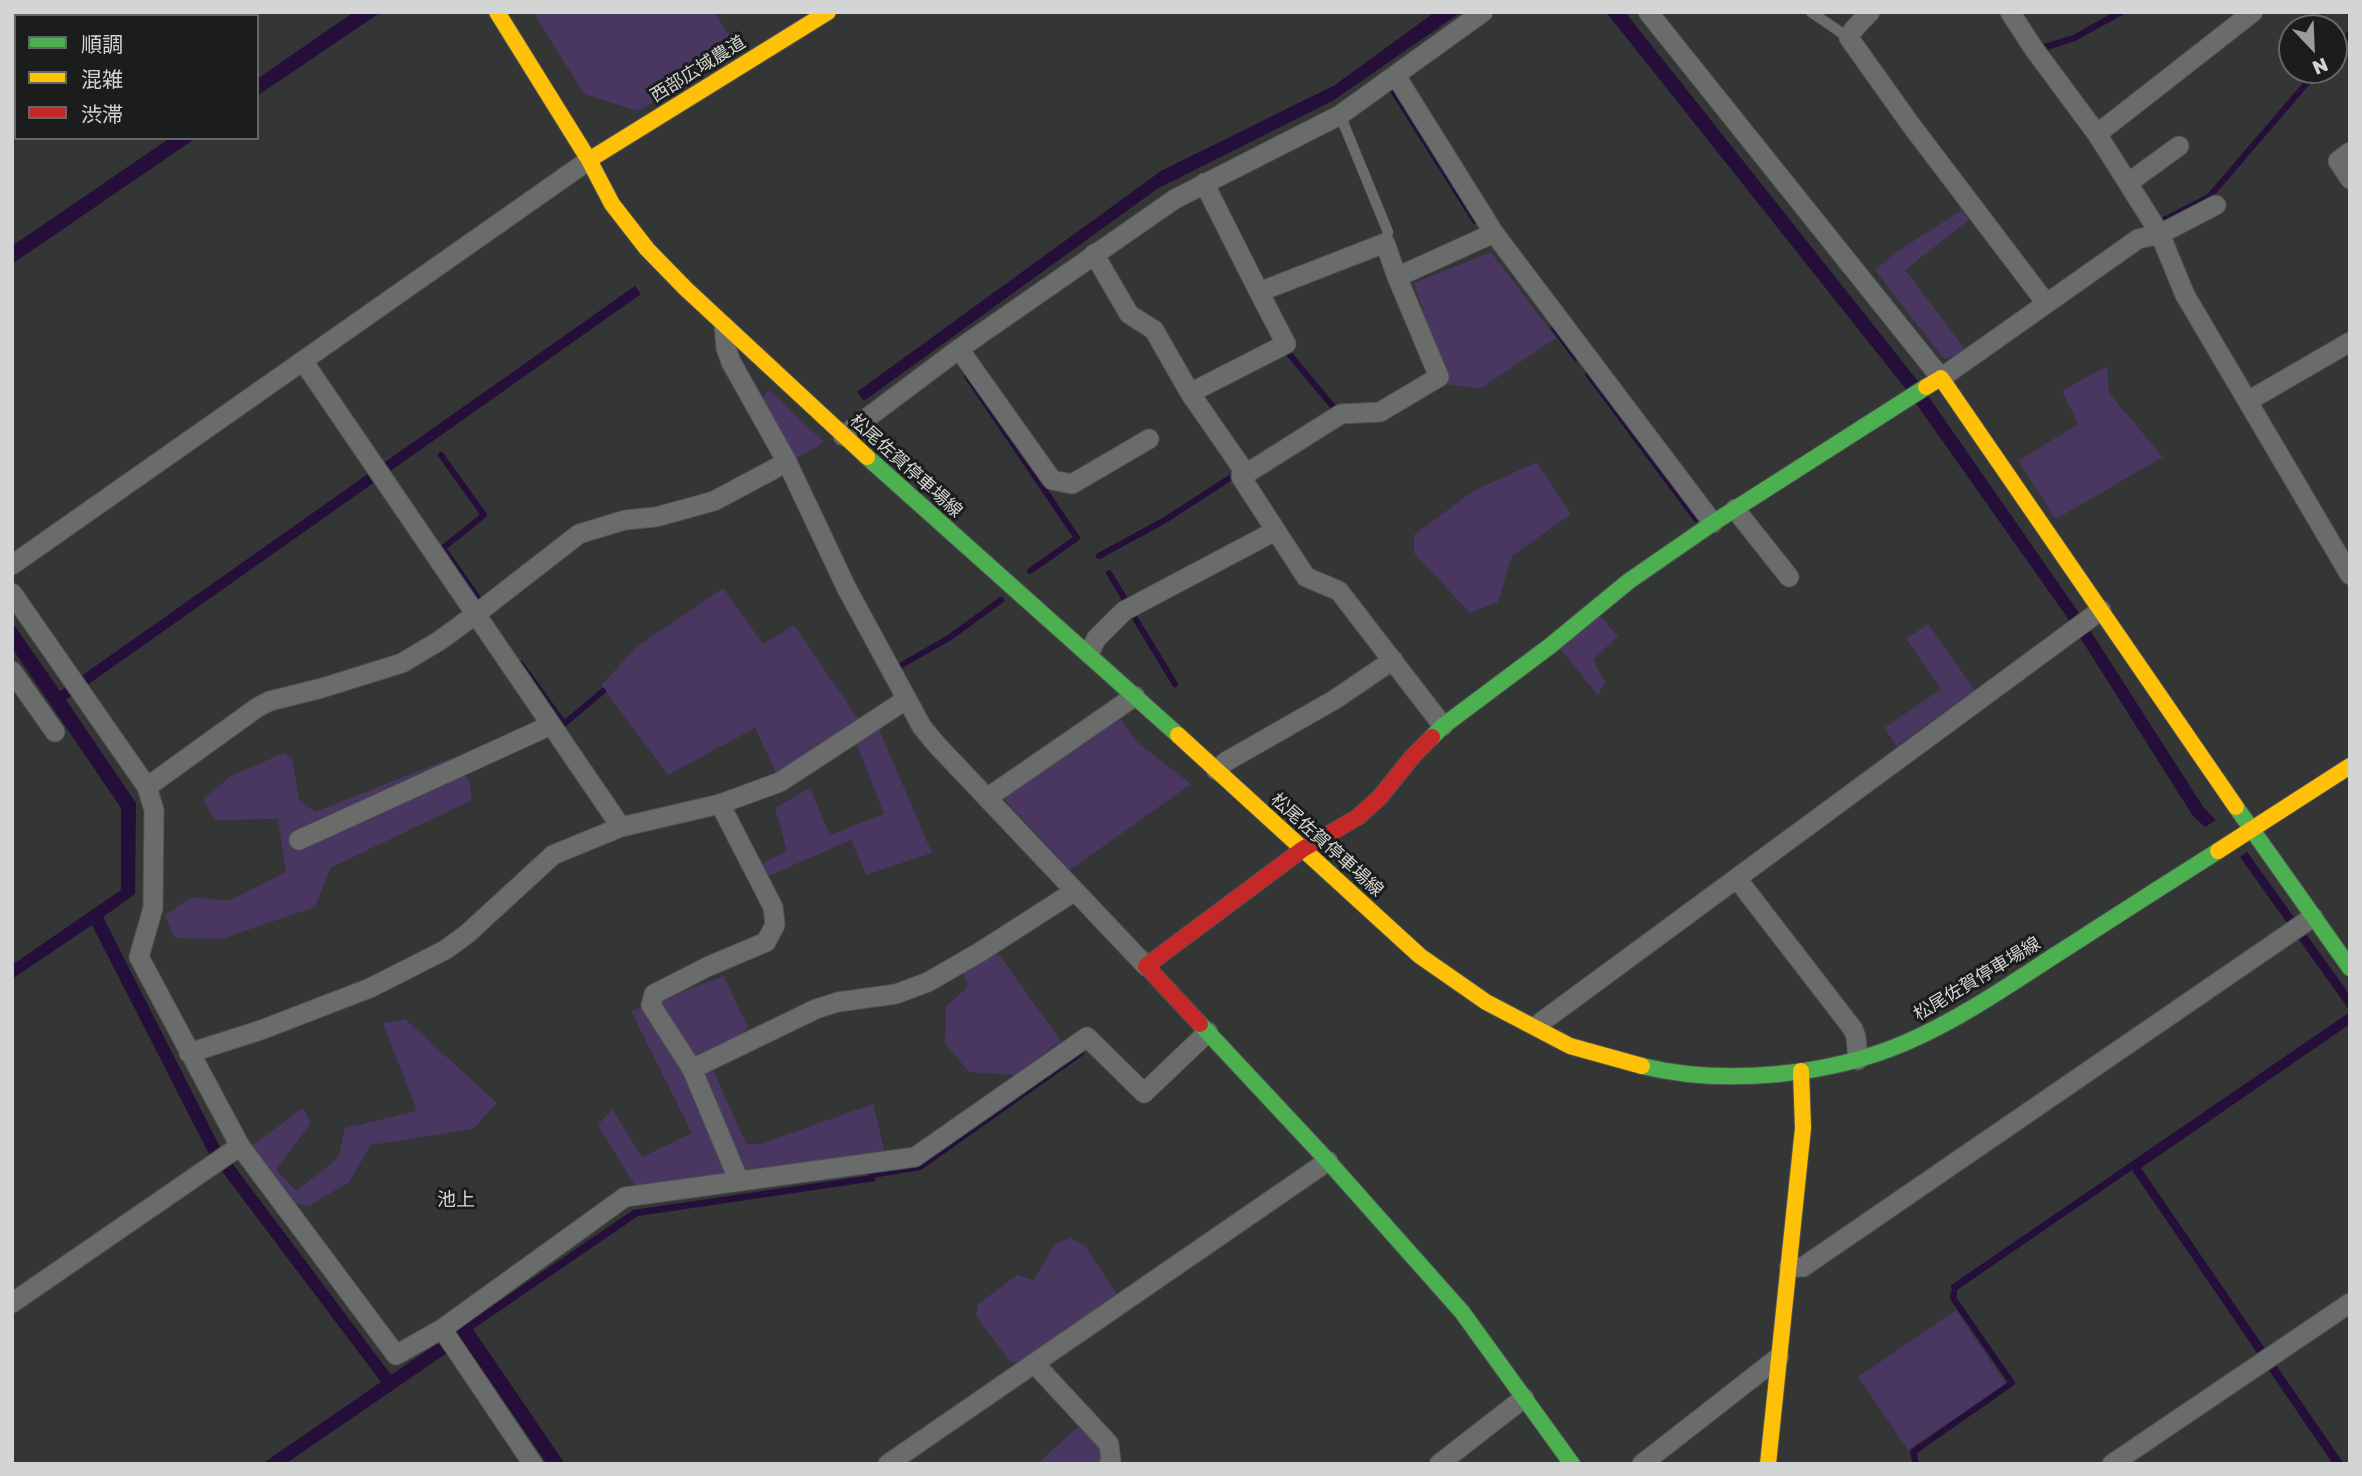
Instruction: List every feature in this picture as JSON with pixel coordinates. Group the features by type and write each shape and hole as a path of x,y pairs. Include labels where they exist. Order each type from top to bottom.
{"street":[{"name":"松尾佐賀停車場線","path":"497,12 589,160 612,204 647,249 724,326 843,436 1089,654 1420,957 1486,1002 1570,1046 1671,1073 1733,1076 1801,1071 1858,1060 1906,1042 1974,1007 2350,766"},
{"name":"西部広域農道","path":"589,160 828,12"},
{"path":"843,436 959,349 1175,199 1340,115 1483,12"},
{"path":"1648,12 1936,381 2096,614 2251,829 2302,924 2350,968"},
{"path":"1870,12 1849,38 1911,125 2046,303"},
{"path":"2010,12 2097,134 2160,234 2185,295 2350,575"},
{"path":"2097,134 2253,12"},
{"path":"1396,76 1494,233 1713,523"},
{"path":"2128,183 2179,146"},
{"path":"2350,152 2338,161 2350,179"},
{"path":"12,565 589,160"},
{"path":"1190,393 1279,347 1259,292 1204,183"},
{"path":"1146,966 1303,849 1358,817 1380,797 1413,756 1443,726 1550,646 1629,581 1713,523 1936,381 2138,239 2160,234 2216,205"},
{"path":"1397,277 1494,233"},
{"path":"1242,472 1340,414 1380,412 1438,377 1385,243 1259,292"},
{"path":"1094,254 1129,314 1154,330 1190,393 1306,577 1339,591 1443,726"},
{"path":"724,326 726,348 731,362 787,462 847,589 922,727 1328,1161 1462,1312 1572,1464"},
{"path":"2248,401 2350,342"},
{"path":"959,349 1052,480 1072,484 1149,439"},
{"path":"303,361 621,827"},
{"path":"147,788 258,707 270,701 401,663 439,641 579,534 625,520 656,517 714,501 787,462"},
{"path":"1735,509 1789,577"},
{"path":"1089,654 1096,639 1124,611 1275,531"},
{"path":"12,593 147,788 154,810 153,908 139,957 237,1148 396,1355 442,1329 625,1197 915,1157 1087,1037 1144,1093 1208,1032"},
{"path":"1536,1026 1738,880 2096,614"},
{"path":"1216,770 1227,761 1335,700 1393,660"},
{"path":"12,671 55,732"},
{"path":"987,798 1135,696"},
{"path":"189,1053 261,1030 370,988 445,950 467,934 553,855 621,827 720,804 780,782 907,699"},
{"path":"299,840 551,725"},
{"path":"720,804 773,907 775,925 766,942 709,966 654,995 651,1005 692,1069 738,1181"},
{"path":"1738,880 1853,1029 1858,1060"},
{"path":"692,1069 816,1009 838,1002 895,994 928,982 1075,891"},
{"path":"1788,1267 1803,1267 2302,924"},
{"path":"1768,1464 1803,1128 1801,1071"},
{"path":"12,1303 237,1148"},
{"path":"892,1463 1328,1161"},
{"path":"2112,1464 2350,1303"},
{"path":"442,1329 533,1464"},
{"path":"1642,1464 1779,1357"},
{"path":"1034,1363 1109,1444 1109,1464"},
{"path":"1439,1464 1524,1398"}],"lane":[{"path":"1811,12 1849,38"},
{"path":"1340,115 1388,232 1385,243"}],"shaded area":[{"path":"354,12 381,12 259,95 259,78"},
{"path":"533,12 714,12 739,50 638,111 584,94"},
{"path":"1435,12 1461,12 1334,100 1157,189 864,401 857,392 1161,171 1335,85"},
{"path":"1606,12 1625,12 1917,380 2079,613 2204,808 2216,820 2205,827 2193,816 2069,620 1905,388"},
{"path":"2114,12 2128,12 2075,41 2045,51 2041,45 2073,35"},
{"path":"167,140 193,140 12,264 12,246"},
{"path":"1962,210 1969,220 1905,270 1967,352 1944,359 1875,270 1898,251"},
{"path":"1491,252 1556,338 1480,389 1446,384 1414,283"},
{"path":"635,286 641,294 66,700 136,803 135,894 103,917 220,1147 391,1375 633,1210 872,1175 876,1181 638,1216 473,1329 565,1464 547,1464 463,1342 285,1464 262,1464 381,1382 209,1154 92,925 12,979 12,965 121,890 121,808 12,648 12,622 60,691"},
{"path":"2107,366 2109,393 2163,457 2056,519 2018,461 2078,424 2062,391"},
{"path":"769,390 824,442 795,459 760,400"},
{"path":"1537,462 1571,514 1512,556 1498,602 1470,613 1414,553 1414,535 1473,491"},
{"path":"723,588 763,644 794,625 859,720 776,773 755,728 668,775 601,685 638,646"},
{"path":"1600,616 1618,636 1593,660 1605,682 1598,695 1560,649"},
{"path":"1928,624 1975,690 1897,746 1884,728 1941,689 1906,639"},
{"path":"1117,715 1137,742 1191,784 1070,870 1000,795"},
{"path":"878,727 932,853 866,875 851,840 764,878 758,866 787,851 775,808 810,788 830,835 884,814 856,742"},
{"path":"284,753 292,758 299,799 315,812 451,758 469,780 472,800 330,868 315,907 221,939 175,938 165,915 192,897 228,901 286,872 278,819 214,820 203,799 231,776"},
{"path":"2247,852 2350,995 2350,1011 2240,857"},
{"path":"995,949 1061,1041 1016,1075 969,1072 945,1043 946,1006 968,987 961,966"},
{"path":"724,976 748,1028 710,1063 746,1144 760,1144 873,1104 885,1153 636,1187 598,1125 612,1109 642,1157 692,1133 631,1011"},
{"path":"2350,1012 2350,1024 2141,1168 2344,1464 2333,1464 2132,1170 1954,1292 1950,1286"},
{"path":"405,1019 497,1103 473,1129 371,1145 349,1182 309,1206 290,1202 250,1147 303,1108 311,1123 276,1170 296,1191 338,1158 345,1128 417,1111 383,1023"},
{"path":"1070,1238 1085,1246 1120,1298 1022,1363 1010,1361 976,1316 978,1304 1017,1275 1034,1280 1054,1245"},
{"path":"1956,1310 2006,1384 1908,1450 1858,1377"},
{"path":"1082,1423 1103,1444 1104,1464 1037,1464"}],"waterway":[{"path":"2164,220 2209,197 2306,84"},
{"path":"1393,91 1475,221"},
{"path":"1554,328 1576,358"},
{"path":"1284,348 1336,410 1333,412"},
{"path":"1588,374 1696,519"},
{"path":"967,376 1077,538 1030,571"},
{"path":"441,455 484,515 443,548 480,601"},
{"path":"1099,556 1165,520 1236,474"},
{"path":"1109,573 1126,601"},
{"path":"900,666 949,638 1001,600"},
{"path":"1133,615 1175,684"},
{"path":"521,664 564,724 603,691"},
{"path":"872,1175 920,1167 1081,1053"},
{"path":"1916,1464 1913,1452 2012,1383 1953,1298 1954,1292"}],"traffic: fast":[{"path":"1432,737 1629,581 1713,523 1926,387"},
{"path":"867,457 1178,735"},
{"path":"2236,807 2350,968"},
{"path":"1642,1066 1674,1072 1741,1076 1810,1070 1877,1054 1927,1033 1965,1012 2218,851"},
{"path":"1200,1024 1328,1161 1462,1312 1572,1464"}],"traffic: slow":[{"path":"497,12 589,160 612,204 647,249 686,289 867,457"},
{"path":"589,160 828,12"},
{"path":"1926,387 1941,378 2236,807"},
{"path":"1178,735 1420,956 1486,1002 1570,1046 1642,1066"},
{"path":"2218,851 2350,766"},
{"path":"1768,1464 1803,1128 1801,1071"}],"traffic: jam":[{"path":"1200,1024 1146,966 1303,849 1358,817 1380,797 1432,737"}],"district":[{"name":"池上","path":"456,1200"}]}
